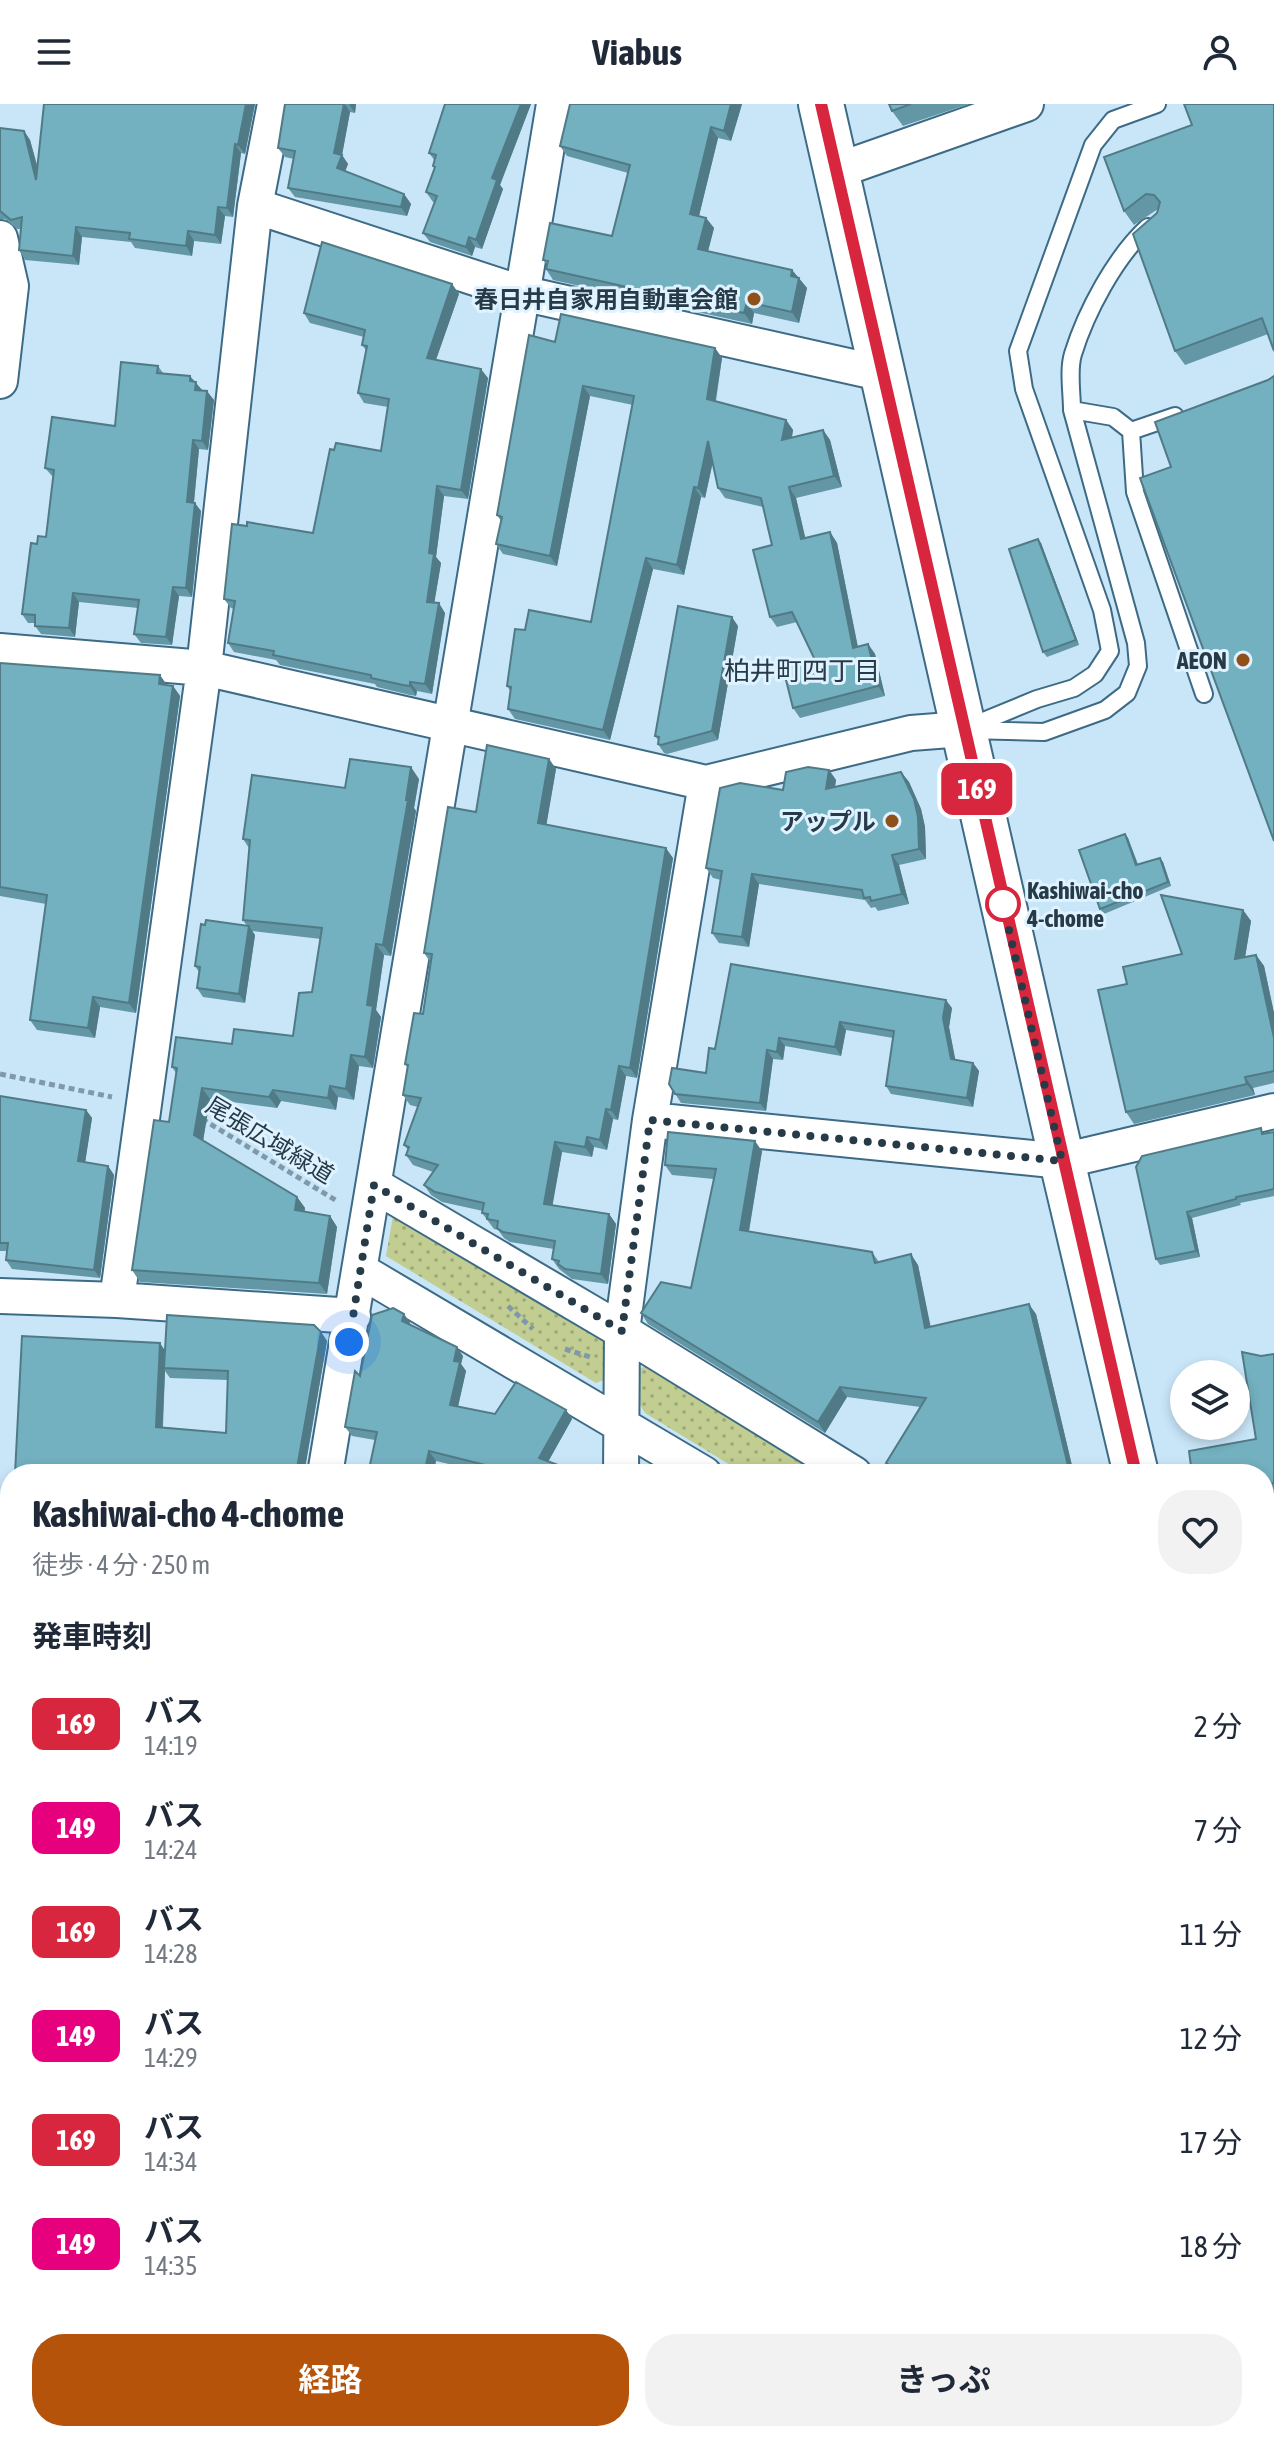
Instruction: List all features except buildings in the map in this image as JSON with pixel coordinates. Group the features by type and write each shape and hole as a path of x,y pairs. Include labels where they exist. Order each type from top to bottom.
{"main road":[{"path":"821,104 1134,1464"}],"street":[{"path":"117,1300 204,668 255,206 275,104"},
{"path":"327,1464 554,104"},
{"path":"836,171 1026,104"},
{"path":"255,206 521,293 884,374"},
{"path":"0,238 11,286 0,381"},
{"path":"0,651 204,668 706,783 911,733 963,729"},
{"path":"621,1464 622,1331 650,1120 706,783"},
{"path":"650,1120 1062,1161 1274,1111"},
{"path":"374,1185 622,1331 838,1464"},
{"path":"361,1271 687,1464"},
{"path":"0,1296 117,1300 353,1316"}],"lane":[{"path":"963,729 1037,699 1074,688 1095,674 1110,651 1102,610 1024,389 1018,351 1093,145 1113,120 1157,104"},
{"path":"963,729 1044,732 1056,728 1105,710 1127,693 1138,666 1136,643 1072,410 1072,357 1102,288 1136,238 1159,219"},
{"path":"1072,410 1113,417 1131,431 1135,492 1204,694"},
{"path":"1131,431 1188,412"}],"path":[{"name":"尾張広域緑道","path":"0,1074 105,1097 180,1106 368,1222"},
{"path":"505,1304 538,1332"},
{"path":"558,1346 594,1359 622,1374"}],"green space":[{"path":"394,1210 600,1336 608,1349 606,1379 596,1383 386,1256"},
{"path":"648,1364 810,1464 729,1464 645,1413 637,1400 638,1370"}],"bus line":[{"name":"169","path":"821,104 1134,1464"}],"place":[{"name":"春日井自家用自動車会館","path":"754,299"},
{"name":"AEON","path":"1243,660"},
{"name":"アップル","path":"892,821"},
{"name":"Kashiwai-cho 4-chome","path":"1003,904"}],"district":[{"name":"柏井町四丁目","path":"802,671"}],"route":[{"path":"349,1342 374,1185 622,1331 650,1120 1062,1161 1003,904"}]}
